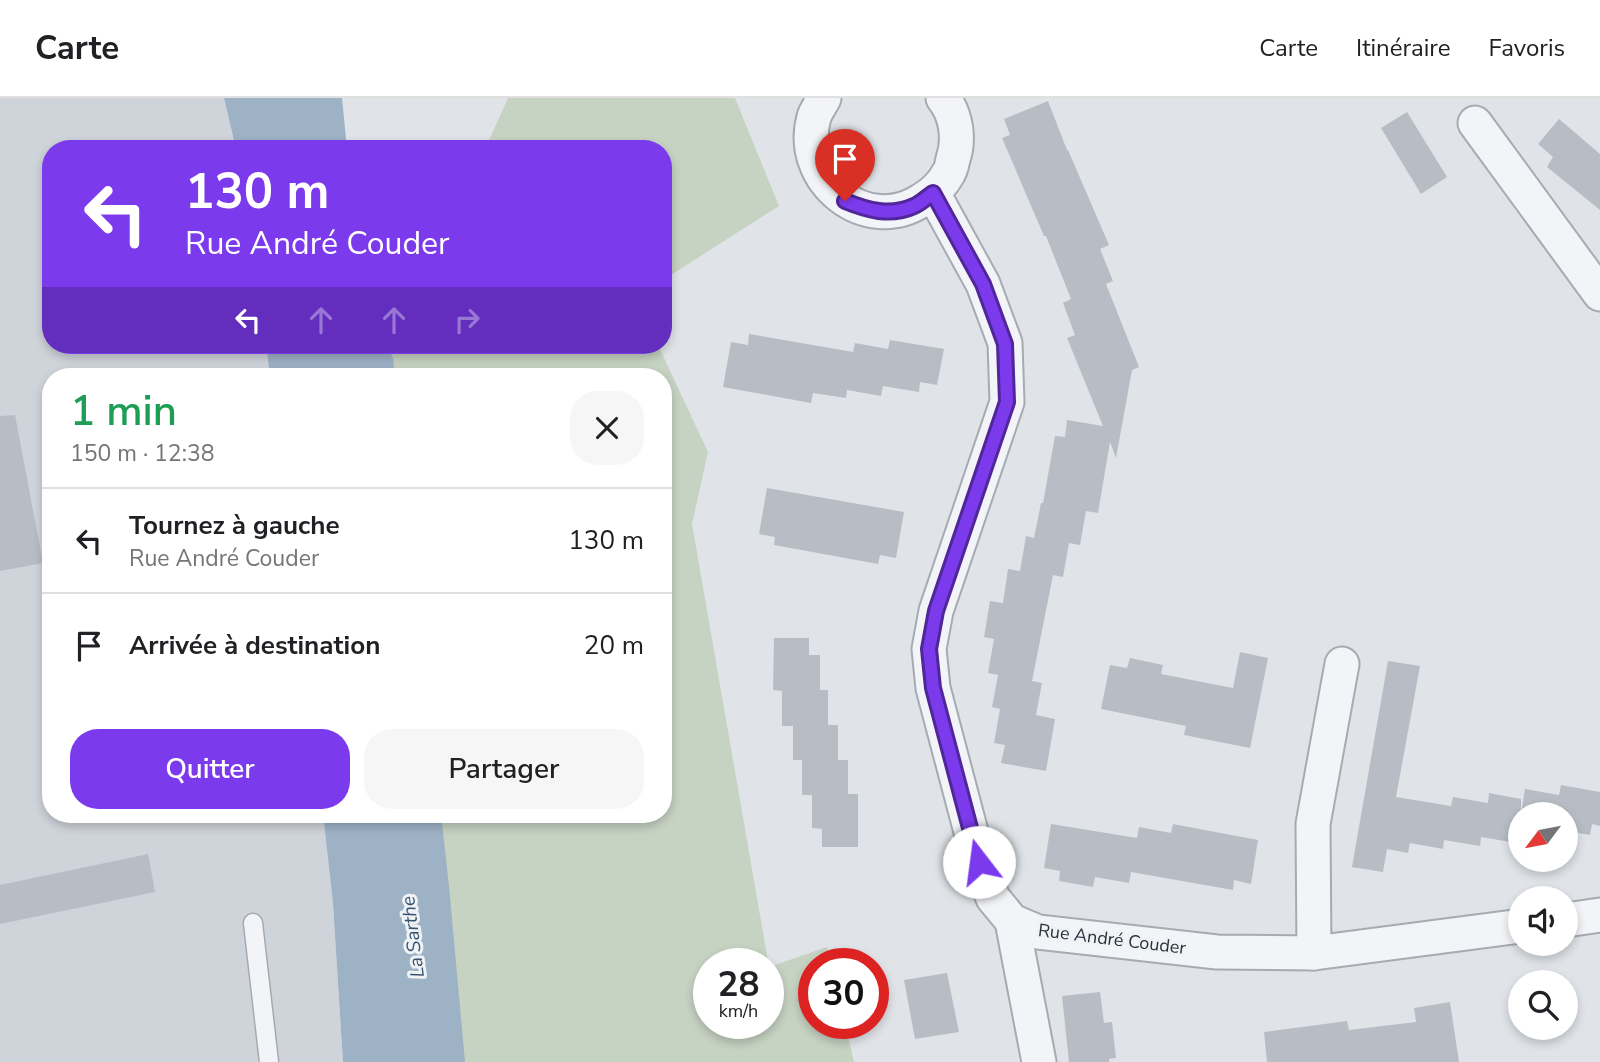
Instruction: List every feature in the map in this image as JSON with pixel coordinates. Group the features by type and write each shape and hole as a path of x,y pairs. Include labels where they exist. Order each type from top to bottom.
{"street":[{"path":"824,98 814,117 811,141 815,164 827,185 845,201 867,210 890,212 913,206 933,193 948,174 956,151 956,127 948,104 943,98"},
{"path":"1475,123 1600,294"},
{"path":"933,193 983,284 1005,344 1007,402 936,611 929,649 933,688 979,862 993,898 1012,921 1039,1062"},
{"path":"1314,953 1313,824 1342,664"},
{"path":"1578,918 1600,915"},
{"name":"Rue André Couder","path":"1012,921 1038,932 1217,952 1314,953 1508,928"}],"lane":[{"path":"253,923 269,1062"}],"shaded area":[{"path":"0,98 224,98 234,140 42,140 42,354 267,354 269,368 42,368 42,823 324,823 333,903 343,1062 0,1062"}],"green space":[{"path":"508,98 735,98 779,206 672,274 672,140 489,140"},
{"path":"391,354 662,354 669,368 393,368"},
{"path":"672,375 708,452 692,524 766,948 693,948 693,1039 784,1039 784,962 798,957 798,1039 849,1039 854,1062 423,1062 412,823 672,823"}],"water":[{"path":"224,98 342,98 346,140 234,140"},
{"path":"267,354 391,354 394,368 269,368"},
{"name":"La Sarthe","path":"324,823 442,823 465,1062 343,1062 333,903"}],"building":[{"path":"1048,101 1109,245 1100,249 1113,281 1106,284 1139,367 1132,370 1116,458 1110,442 1098,513 1086,511 1080,545 1069,543 1063,577 1053,575 1032,681 1042,683 1036,715 1055,719 1046,771 1001,763 1005,745 994,743 1000,709 992,707 998,675 988,673 994,639 984,637 990,601 1003,603 1008,569 1020,571 1026,536 1034,538 1055,436 1065,437 1067,420 1103,426 1067,338 1075,335 1063,303 1071,299 1002,138 1010,135 1004,119"},
{"path":"1407,112 1447,177 1421,194 1381,128"},
{"path":"1559,119 1600,154 1600,210 1547,167 1553,157 1538,144"},
{"path":"749,334 853,352 855,343 888,349 890,340 944,349 937,385 920,382 919,392 883,386 881,396 847,390 846,398 813,393 811,403 723,387 731,342 748,345"},
{"path":"15,415 42,563 0,571 0,416"},
{"path":"767,488 904,512 896,558 880,555 878,564 774,545 775,537 759,534"},
{"path":"774,638 809,638 809,655 820,655 820,690 828,690 828,725 838,725 838,760 848,760 848,794 858,794 858,847 822,847 822,829 812,828 812,795 802,795 802,760 793,760 793,726 782,726 782,691 773,690"},
{"path":"1240,652 1268,658 1250,748 1184,735 1186,726 1101,709 1110,665 1127,668 1130,658 1163,665 1161,674 1233,688"},
{"path":"1388,661 1420,666 1396,797 1451,806 1453,797 1488,803 1489,793 1521,799 1521,802 1508,802 1508,842 1481,837 1480,846 1444,840 1443,849 1410,843 1408,853 1387,849 1383,872 1352,867"},
{"path":"1561,785 1600,792 1600,826 1592,824 1590,835 1578,833 1578,802 1523,802 1525,789 1559,795"},
{"path":"1051,824 1137,838 1139,827 1171,833 1173,824 1258,840 1251,884 1234,880 1233,890 1131,872 1129,883 1095,877 1093,887 1059,881 1060,871 1044,868"},
{"path":"148,854 155,892 0,924 0,885"},
{"path":"947,973 959,1032 915,1039 904,980"},
{"path":"1100,992 1104,1023 1112,1022 1116,1058 1109,1059 1109,1062 1069,1062 1062,996"},
{"path":"1450,1002 1459,1062 1267,1062 1264,1032 1347,1021 1349,1030 1416,1022 1414,1008"}],"route":[{"path":"845,201 867,210 890,212 913,206 933,193 983,284 1005,344 1007,402 936,611 929,649 933,688 979,862"}]}
